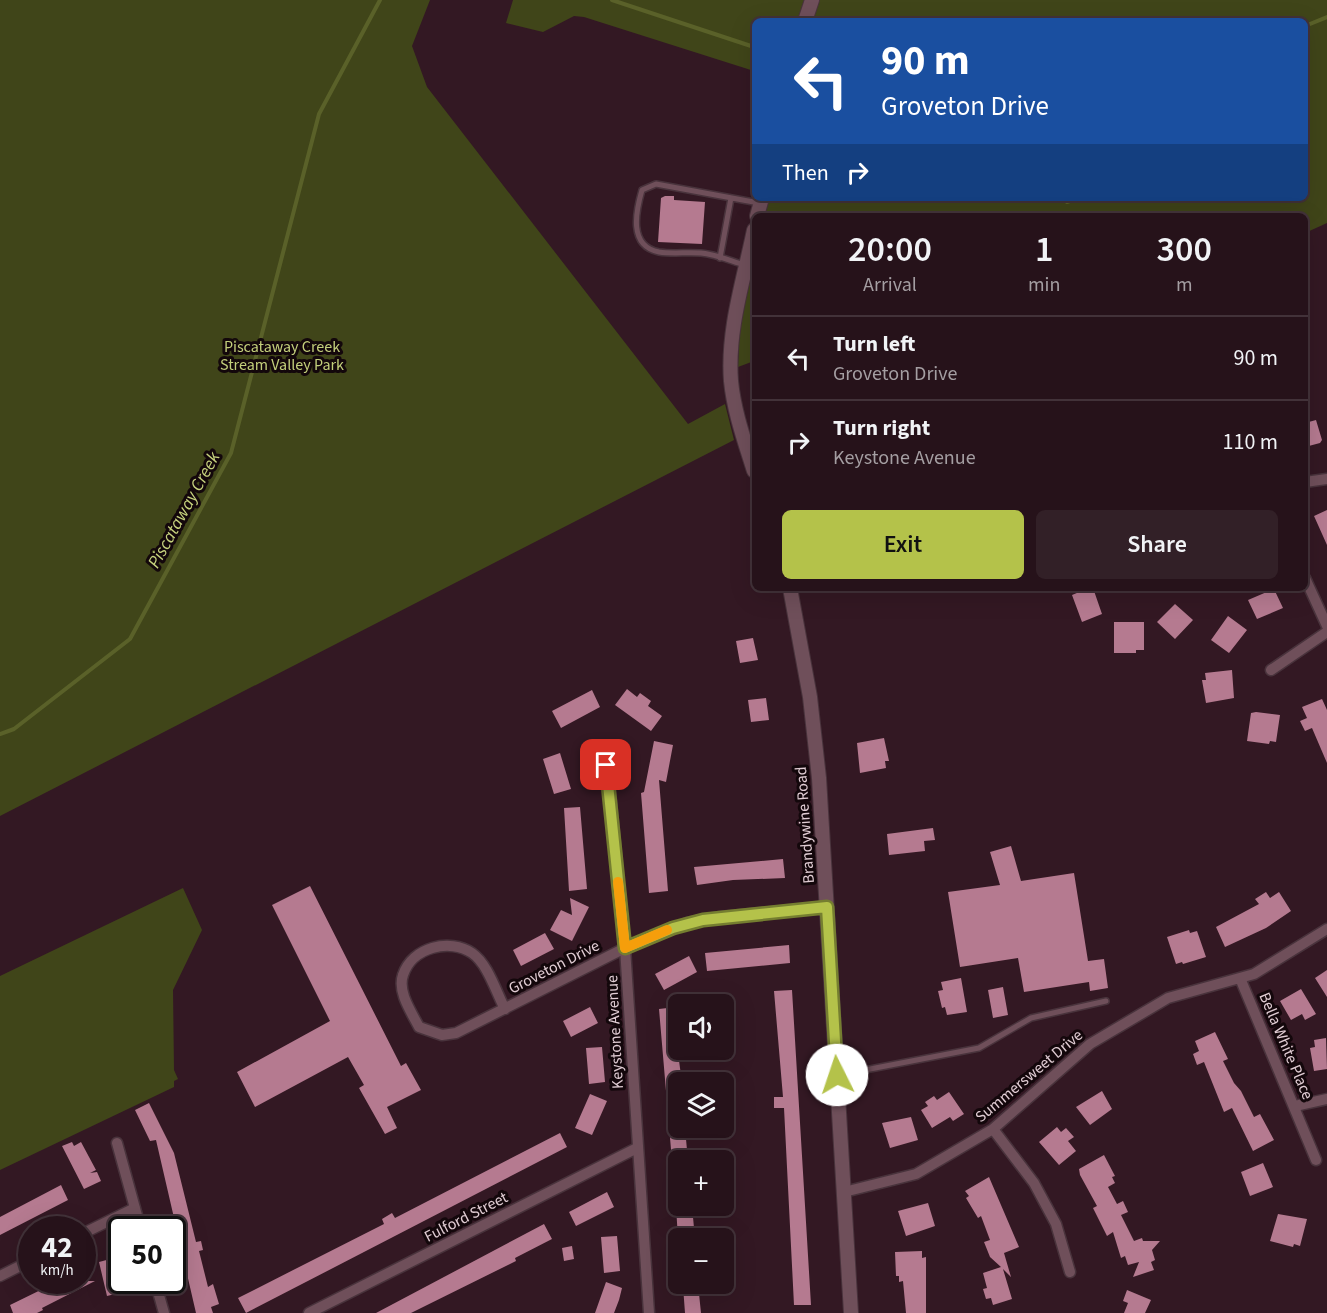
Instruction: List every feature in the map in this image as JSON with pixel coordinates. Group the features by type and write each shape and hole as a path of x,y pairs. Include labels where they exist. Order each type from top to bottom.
{"main road":[{"path":"806,18 812,0"},
{"path":"752,239 739,292 731,380 752,464"},
{"name":"Brandywine Road","path":"790,591 810,697 819,778 851,1313"}],"street":[{"path":"1308,482 1327,479"},
{"path":"1308,585 1327,626"},
{"path":"1271,670 1327,632"},
{"name":"Keystone Avenue","path":"606,750 625,948 649,1313"},
{"name":"Groveton Drive","path":"504,1009 489,976 474,954 455,945 431,948 412,959 402,977 405,1001 419,1027 442,1035 456,1033 504,1009 625,948 687,923 720,917 827,907"},
{"name":"Summersweet Drive","path":"844,1192 916,1174 993,1129 1090,1044 1168,998 1254,974 1327,929"},
{"name":"Bella White Place","path":"1240,978 1316,1160"},
{"path":"1295,1106 1327,1099"},
{"path":"993,1129 1034,1184 1056,1224 1070,1272"},
{"path":"117,1143 137,1216"},
{"name":"Fulford Street","path":"309,1313 637,1148"},
{"path":"96,1227 135,1208"},
{"path":"0,1276 18,1267"},
{"path":"159,1294 164,1313"}],"lane":[{"path":"746,265 703,253 658,252 646,246 636,230 635,217 642,190 656,184 731,198 760,206"},
{"path":"720,258 731,198"},
{"path":"837,1075 979,1048 1031,1018 1106,1001"}],"green space":[{"name":"Piscataway Creek Stream Valley Park","path":"0,0 430,0 412,46 427,87 688,424 725,404 734,440 0,816"},
{"path":"513,0 1327,0 1327,223 1308,232 1308,213 765,213 767,201 1308,201 1308,18 752,18 752,70 584,17 574,16 543,32 506,23"},
{"path":"752,261 752,362 738,367 740,320"},
{"path":"183,888 202,930 173,990 174,1070 178,1079 174,1081 174,1087 0,1170 0,976"}],"building":[{"path":"674,196 674,200 705,202 702,244 658,242 661,198"},
{"path":"1316,420 1322,440 1320,443 1308,446 1308,422"},
{"path":"1327,510 1327,545 1314,516"},
{"path":"1082,591 1094,591 1102,614 1082,622 1072,595"},
{"path":"1275,591 1283,608 1257,619 1248,600"},
{"path":"1175,604 1193,620 1175,639 1157,622"},
{"path":"1228,616 1247,630 1229,653 1211,640"},
{"path":"1114,622 1144,622 1144,650 1136,650 1136,653 1114,653"},
{"path":"753,638 758,660 740,663 736,641"},
{"path":"1232,670 1234,698 1206,703 1202,680 1206,680 1205,673"},
{"path":"627,689 637,697 640,693 651,701 648,706 662,716 651,731 615,705"},
{"path":"592,690 600,707 561,728 552,711"},
{"path":"766,698 769,720 751,722 748,700"},
{"path":"1322,699 1327,710 1327,763 1312,728 1305,731 1300,721 1307,718 1302,707"},
{"path":"1251,713 1280,715 1276,742 1270,741 1269,744 1247,741"},
{"path":"884,738 889,761 885,761 886,768 860,773 857,743"},
{"path":"654,741 673,745 666,782 659,780 668,891 649,893 641,793 644,792"},
{"path":"560,753 571,789 554,794 543,759"},
{"path":"580,807 587,889 569,891 564,808"},
{"path":"933,828 935,840 924,841 925,851 889,855 887,834"},
{"path":"1011,846 1021,881 1074,873 1088,961 1104,959 1108,988 1090,991 1089,982 1024,992 1018,958 960,967 948,892 1000,885 990,852"},
{"path":"783,859 785,878 733,880 697,885 694,867"},
{"path":"310,886 401,1066 406,1063 421,1090 387,1107 397,1128 385,1134 359,1088 364,1085 348,1057 255,1107 237,1072 330,1021 272,905"},
{"path":"1266,892 1270,898 1279,892 1291,911 1266,928 1225,947 1216,927 1259,904 1255,899"},
{"path":"570,898 589,907 572,941 550,930 561,910 572,915"},
{"path":"1189,930 1190,933 1197,931 1206,957 1176,964 1167,937"},
{"path":"545,933 554,949 521,966 513,950"},
{"path":"789,945 790,963 707,971 705,953"},
{"path":"689,956 697,972 664,990 655,974"},
{"path":"1327,970 1327,997 1315,978"},
{"path":"961,978 967,1012 947,1015 945,1007 942,1008 938,991 943,990 941,982"},
{"path":"1003,987 1008,1015 993,1018 988,990"},
{"path":"1301,989 1316,1014 1305,1020 1302,1014 1291,1020 1280,1001"},
{"path":"792,990 811,1305 794,1305 784,1108 774,1108 774,1097 783,1097 774,991"},
{"path":"590,1007 598,1023 571,1037 563,1021"},
{"path":"668,1008 668,1060 679,1060 681,1072 668,1072 668,1114 659,1009"},
{"path":"1215,1032 1228,1059 1223,1061 1234,1083 1241,1091 1254,1117 1260,1114 1274,1140 1253,1151 1232,1108 1224,1112 1204,1062 1197,1065 1193,1054 1199,1051 1195,1041"},
{"path":"1326,1038 1327,1069 1314,1071 1310,1048 1315,1047 1314,1040"},
{"path":"602,1047 605,1082 589,1084 586,1048"},
{"path":"1102,1091 1112,1109 1090,1125 1076,1107"},
{"path":"949,1092 964,1114 953,1121 950,1117 932,1128 921,1110 928,1106 925,1102 934,1096 937,1100"},
{"path":"590,1094 607,1101 592,1135 575,1128"},
{"path":"149,1103 174,1153 196,1242 201,1241 203,1250 199,1251 208,1287 213,1284 219,1304 211,1307 213,1313 196,1313 186,1270 186,1216 174,1216 156,1140 150,1141 135,1110"},
{"path":"911,1117 918,1140 890,1148 882,1123"},
{"path":"1057,1127 1061,1132 1066,1128 1074,1137 1068,1141 1076,1151 1059,1165 1039,1142"},
{"path":"560,1133 567,1147 246,1313 238,1298 384,1224 382,1219 392,1213 395,1218"},
{"path":"670,1138 686,1138 687,1150 671,1150"},
{"path":"72,1142 74,1146 81,1142 96,1170 90,1173 97,1172 101,1181 84,1189 62,1146"},
{"path":"1104,1155 1115,1176 1112,1177 1115,1183 1108,1187 1117,1204 1123,1201 1128,1212 1121,1215 1134,1241 1142,1238 1143,1241 1160,1241 1152,1250 1155,1260 1151,1262 1154,1270 1133,1277 1139,1262 1128,1265 1125,1256 1121,1258 1113,1232 1107,1236 1093,1208 1097,1206 1080,1175 1079,1169"},
{"path":"1263,1163 1273,1187 1250,1196 1241,1172"},
{"path":"989,1177 1019,1247 1004,1253 1011,1277 1003,1269 1012,1299 993,1305 991,1298 986,1299 983,1289 987,1288 983,1273 1001,1267 990,1257 984,1242 990,1240 981,1216 978,1218 966,1198 969,1196 965,1191"},
{"path":"61,1185 68,1200 37,1216 18,1216 18,1226 0,1235 0,1217"},
{"path":"607,1192 614,1207 576,1226 569,1212"},
{"path":"928,1203 935,1226 906,1236 898,1211"},
{"path":"1278,1214 1307,1219 1300,1246 1294,1244 1293,1247 1270,1241"},
{"path":"677,1216 693,1216 694,1228 677,1228"},
{"path":"544,1224 552,1239 515,1258 516,1261 411,1313 376,1313"},
{"path":"617,1236 620,1271 604,1273 601,1237"},
{"path":"572,1246 574,1259 564,1261 562,1248"},
{"path":"922,1251 922,1258 926,1257 926,1313 906,1313 903,1281 899,1282 899,1276 896,1276 895,1252"},
{"path":"108,1260 108,1294 115,1294 107,1296 99,1262"},
{"path":"606,1282 622,1288 619,1300 614,1313 595,1313"},
{"path":"1127,1290 1151,1300 1145,1313 1124,1313 1128,1303 1123,1301"},
{"path":"32,1294 69,1294 37,1313 13,1313 10,1305"},
{"path":"684,1294 699,1294 701,1313 685,1313"}],"waterway":[{"name":"Piscataway Creek","path":"0,734 14,729 130,639 231,453 319,114 380,0"},
{"name":"Piscataway Creek","path":"612,0 752,46"},
{"name":"Piscataway Creek","path":"1308,25 1327,17"},
{"name":"Piscataway Creek","path":"1066,201 1070,201"}],"slow traffic":[{"path":"618,882 625,948 667,930"}],"route":[{"path":"606,765 625,948 687,923 762,912 827,907 837,1075"}]}
